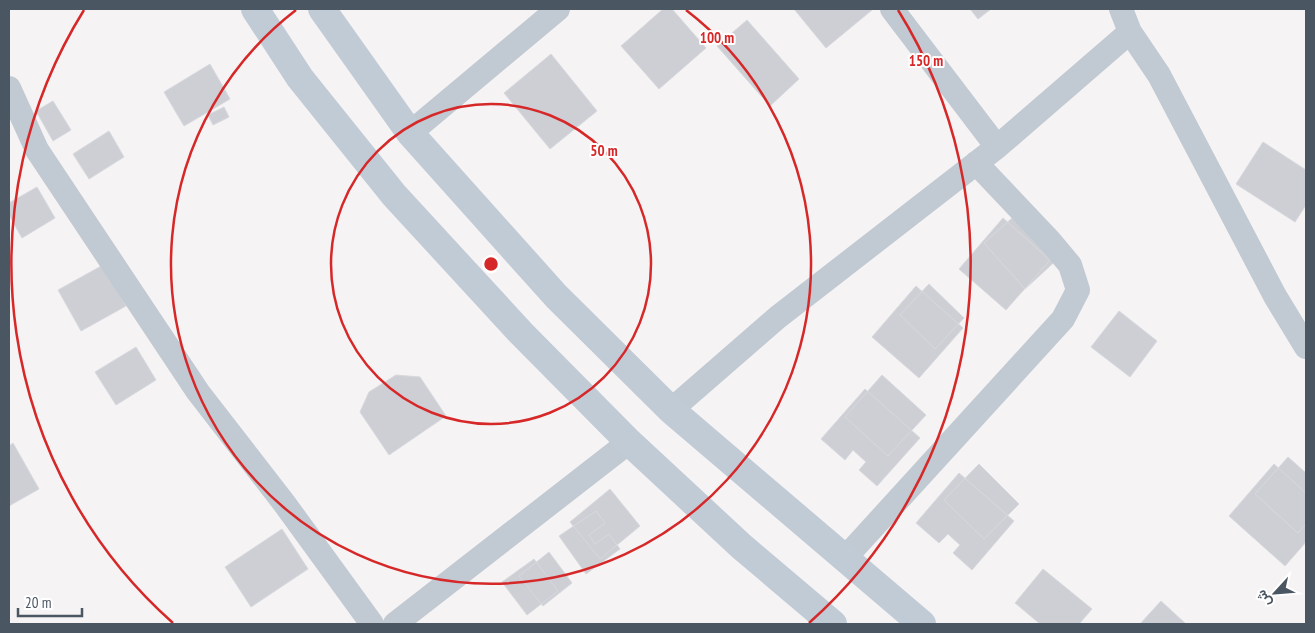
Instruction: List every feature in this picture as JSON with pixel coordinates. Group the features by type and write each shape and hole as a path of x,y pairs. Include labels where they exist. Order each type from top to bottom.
{"main road":[{"path":"255,9 300,78 394,195 521,334 629,442 741,546 833,624"},
{"path":"322,9 410,133 556,296 671,410 922,624"}],"street":[{"path":"410,133 558,9"},
{"path":"892,9 997,147"},
{"path":"1121,9 1130,32 1159,75 1275,296 1306,347"},
{"path":"671,410 778,317 997,147 1130,32"},
{"path":"9,88 37,150 198,392 284,503 372,624"},
{"path":"845,558 1063,319 1078,290 1070,265 976,163"},
{"path":"395,624 629,442"}],"building":[{"path":"663,9 672,9 706,48 659,89 621,46"},
{"path":"794,9 871,9 872,10 826,48"},
{"path":"970,9 991,9 978,19"},
{"path":"747,20 799,79 770,106 717,46"},
{"path":"551,54 597,111 550,149 504,93"},
{"path":"210,64 230,99 184,126 164,92"},
{"path":"53,101 71,130 53,141 36,111"},
{"path":"224,107 229,117 213,125 208,115"},
{"path":"109,131 124,157 89,179 73,154"},
{"path":"1263,142 1306,170 1306,205 1295,222 1236,184"},
{"path":"37,187 55,218 22,238 9,215 9,203"},
{"path":"1021,210 1062,255 1025,289 984,243"},
{"path":"1003,218 1050,260 1006,310 959,269"},
{"path":"103,265 126,306 81,331 58,290"},
{"path":"929,284 964,318 935,349 900,315"},
{"path":"916,286 963,328 919,378 872,337"},
{"path":"1119,311 1157,341 1130,377 1091,347"},
{"path":"136,347 156,380 116,405 95,372"},
{"path":"396,375 420,377 446,416 389,455 360,412 369,392"},
{"path":"882,375 926,415 888,456 845,417"},
{"path":"865,389 920,438 877,486 859,470 866,462 853,450 845,460 821,439"},
{"path":"13,443 39,489 9,506 9,446"},
{"path":"1288,457 1306,473 1306,524 1298,533 1255,494"},
{"path":"979,464 1019,504 984,539 944,500"},
{"path":"1274,464 1306,493 1306,542 1285,566 1229,516"},
{"path":"959,473 1014,521 972,570 953,553 960,545 948,534 939,543 916,523"},
{"path":"610,489 640,526 600,559 570,522"},
{"path":"596,511 605,523 589,535 595,544 609,534 620,549 586,574 559,536"},
{"path":"282,529 308,569 251,607 225,567"},
{"path":"549,552 572,583 543,606 519,576"},
{"path":"534,559 558,591 527,615 502,582"},
{"path":"1043,569 1092,609 1079,624 1040,624 1015,603"},
{"path":"1161,601 1186,624 1140,624"}]}
